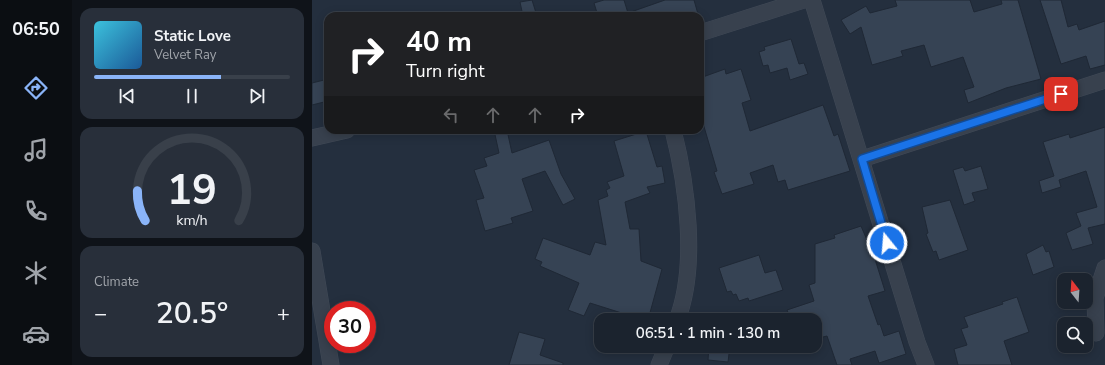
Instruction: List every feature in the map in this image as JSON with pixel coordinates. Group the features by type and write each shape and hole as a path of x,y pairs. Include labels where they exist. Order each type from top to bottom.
{"street":[{"path":"704,32 804,0"},
{"path":"812,0 862,159 916,342 926,365"},
{"path":"862,159 1105,80"},
{"path":"312,138 330,134"},
{"path":"674,134 686,189 688,228 687,274 680,313"},
{"path":"312,251 332,365"},
{"path":"1096,334 1096,298 1105,268"},
{"path":"659,365 664,353"}],"building":[{"path":"532,0 536,12 522,12 520,2"},
{"path":"604,0 624,0 628,12 597,12 594,3"},
{"path":"665,0 694,0 697,12 631,12"},
{"path":"895,0 970,0 974,12 1002,4 1001,0 1018,0 1041,79 1006,88 968,103 964,90 974,87 963,57 931,67 924,45 901,51 903,56 872,65 861,27 850,34 841,20 866,6 870,13 897,6"},
{"path":"1040,0 1061,0 1068,27 1077,24 1079,30 1105,21 1105,65 1090,69 1086,56 1061,64"},
{"path":"791,39 799,64 804,63 808,74 790,80 787,68 770,73 768,65 763,66 759,52 765,50 764,47"},
{"path":"725,69 726,74 741,69 751,100 742,103 750,131 823,105 834,136 838,134 850,171 788,190 785,180 778,182 773,165 750,173 754,184 722,194 714,172 717,171 704,127 704,77"},
{"path":"324,80 324,102 312,105 312,83"},
{"path":"1105,127 1105,224 1088,228 1093,244 1072,250 1066,233 1081,226 1076,213 1097,207 1086,171 1059,180 1061,187 1042,193 1039,181 1054,176 1043,142 1069,134 1070,138"},
{"path":"495,134 508,134 512,153 549,140 561,174 575,199 563,205 545,171 522,179 533,211 511,218 513,223 485,231 476,200 484,198 474,170 487,166 484,158 499,153"},
{"path":"636,134 647,134 657,167 662,166 665,183 647,187 650,193 625,202 630,229 639,229 641,261 662,269 650,313 622,313 590,303 584,316 568,310 579,283 540,266 542,262 535,259 543,238 590,255 595,242 606,245 598,200 608,196 606,190 610,188 607,182 624,176 614,141"},
{"path":"981,166 988,189 972,193 975,201 964,205 953,170 963,167 965,171"},
{"path":"950,200 968,250 939,260 936,251 933,252 926,234 928,233 922,207"},
{"path":"861,226 867,240 869,240 885,291 868,296 878,325 880,324 884,336 899,331 906,354 879,363 875,351 850,359 852,365 837,365 827,336 822,337 822,313 788,313 787,310 814,301 809,285 815,283 815,244 835,238 834,235"},
{"path":"1043,245 1046,252 1049,251 1054,267 1033,275 1026,254"},
{"path":"759,255 765,273 776,270 783,290 749,301 748,298 739,301 736,294 733,295 731,291 727,292 719,268"},
{"path":"1017,297 1029,332 1004,341 1012,365 958,365 954,349 967,345 961,329 968,327 964,317 1003,304 1002,302"},
{"path":"519,332 545,339 540,355 563,363 563,365 509,365"},
{"path":"708,353 729,353 728,362 708,360"}],"route":[{"path":"887,243 862,159 1061,94"}]}
